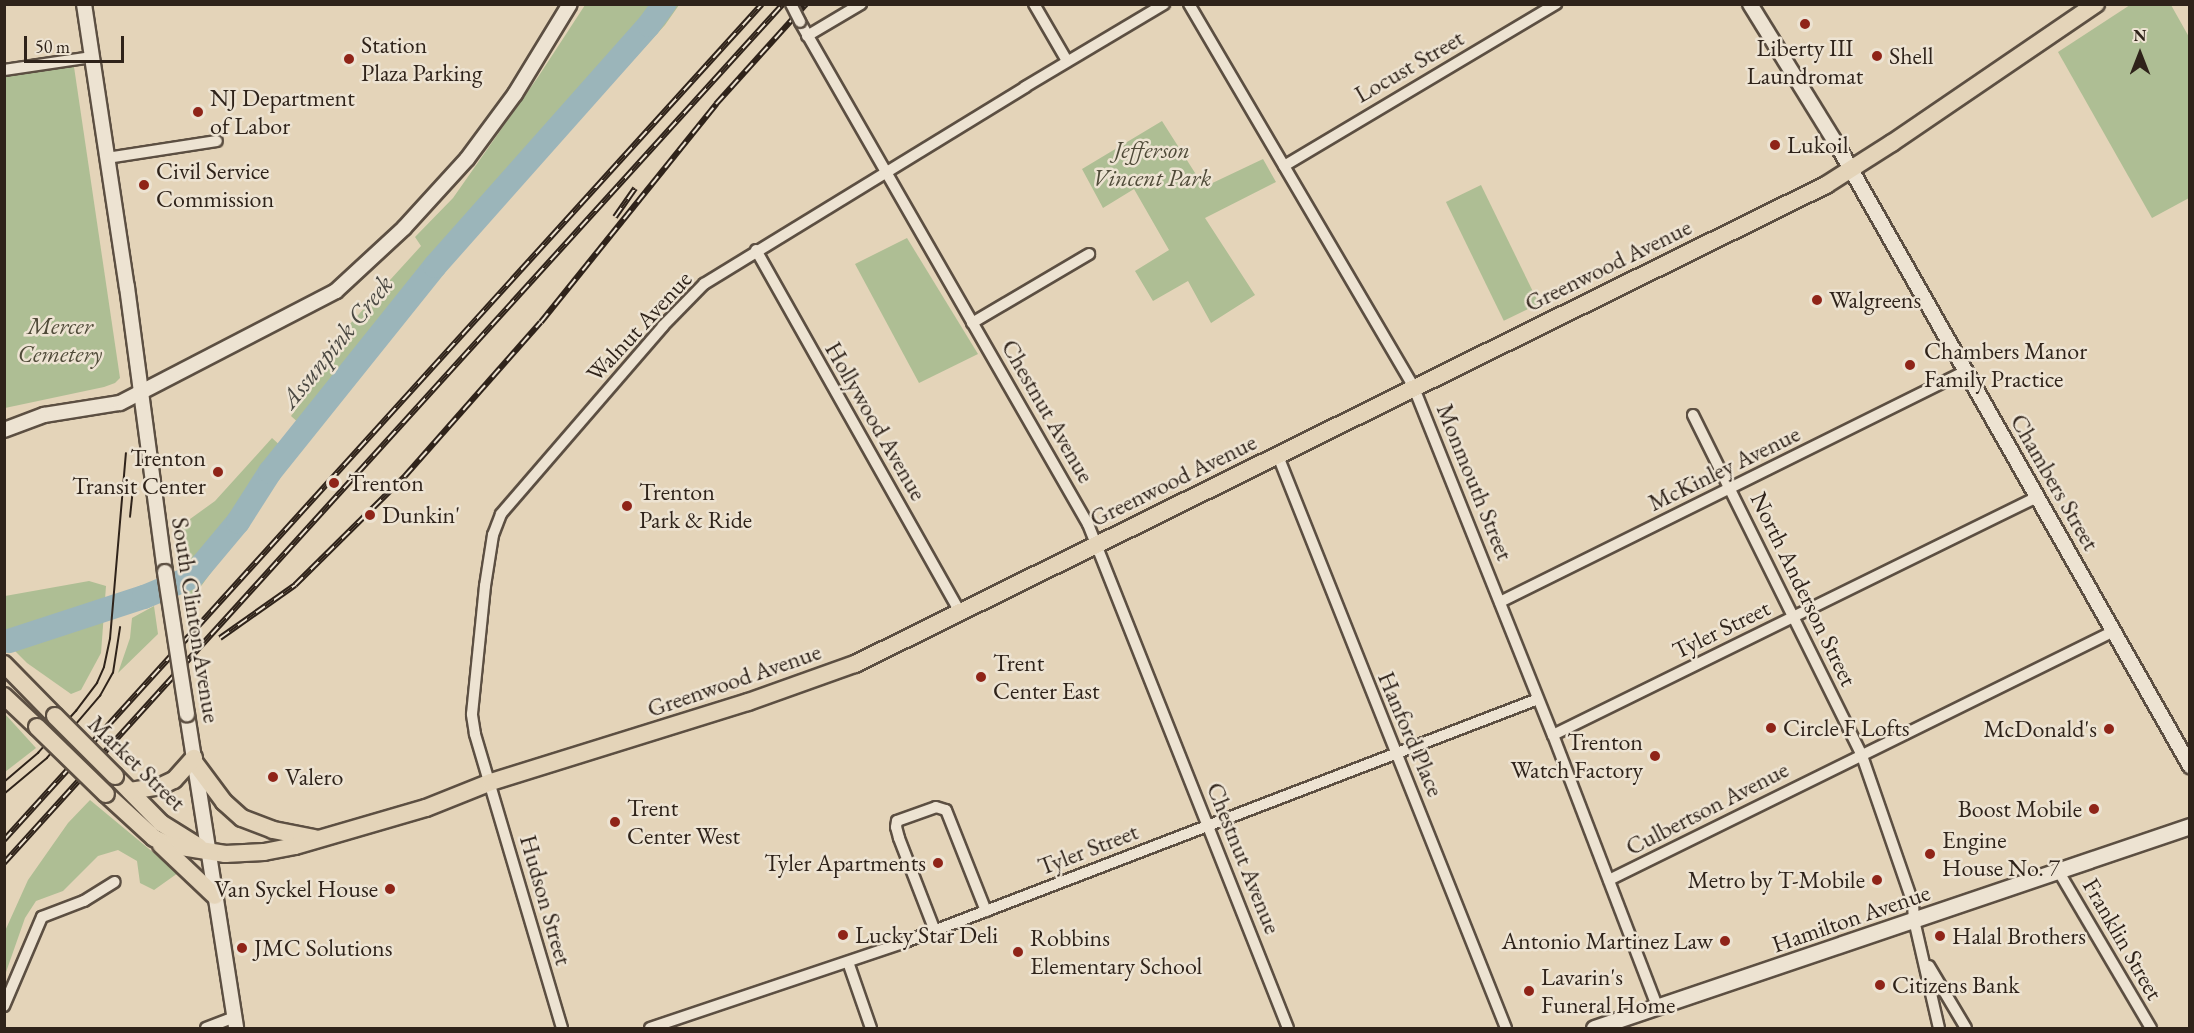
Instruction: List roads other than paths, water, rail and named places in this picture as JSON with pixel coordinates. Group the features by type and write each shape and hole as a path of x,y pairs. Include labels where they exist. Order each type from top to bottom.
{"main road":[{"name":"Greenwood Avenue","path":"209,852 264,852 426,808 491,783 737,705 855,664 1826,185 2096,4"},
{"name":"Market Street","path":"4,664 161,824 209,852"},
{"name":"Market Street","path":"4,696 154,838 186,850 209,852"},
{"path":"130,790 161,786 174,780 194,760 224,802 242,818 273,830 318,839"},
{"name":"Hamilton Avenue","path":"1594,1029 2190,826"},
{"path":"154,838 215,896"}],"street":[{"name":"South Clinton Avenue","path":"84,4 142,393 165,572 235,1023"},
{"path":"4,430 28,419 120,403 336,291 365,267 439,193 494,126 570,4"},
{"name":"Chestnut Avenue","path":"791,4 807,36 1060,473 1097,544 1288,1029"},
{"path":"807,36 861,4"},
{"path":"1034,4 1067,61"},
{"name":"Walnut Avenue","path":"491,783 475,734 472,700 488,566 493,535 501,514 690,297 704,284 756,250 1164,4"},
{"name":"Monmouth Street","path":"1189,4 1414,388 1553,735 1658,1006"},
{"name":"Locust Street","path":"1284,166 1556,4"},
{"name":"Chambers Street","path":"1756,6 2190,766"},
{"path":"4,70 92,57"},
{"path":"107,158 217,141"},
{"name":"Hollywood Avenue","path":"756,250 960,612"},
{"path":"972,323 1089,254"},
{"name":"McKinley Avenue","path":"1500,602 1966,371"},
{"name":"North Anderson Street","path":"1693,416 1861,753 1913,903 1914,920 1924,958"},
{"name":"Hanford Place","path":"1278,456 1506,1029"},
{"name":"Tyler Street","path":"1553,735 2037,496"},
{"name":"Culbertson Avenue","path":"1610,880 1861,753 2114,631"},
{"name":"Tyler Street","path":"650,1029 935,931 1538,699"},
{"name":"Hudson Street","path":"491,783 562,1029"},
{"path":"935,931 899,838 897,821 936,807 946,810 986,911"},
{"name":"Franklin Street","path":"2059,872 2151,1029"},
{"path":"4,1006 42,917 84,901 115,882"},
{"path":"1924,958 1939,1029"},
{"path":"1924,958 1966,1029"},
{"path":"848,962 871,1029"},
{"path":"206,1029 235,1023"}],"waterway":[{"name":"Assunpink Creek","path":"9,641 144,597 192,577 238,522 270,472 435,266 649,25 664,4"}],"tram line":[{"path":"4,782 38,753 76,711 97,683 104,667 110,639 126,454"},
{"path":"130,517 133,486"},
{"path":"4,794 47,758 100,696 113,673 120,628"}],"railway":[{"path":"4,840 762,4"},
{"path":"4,863 783,4"},
{"path":"220,638 295,585 405,476 541,322 716,104 806,4"},
{"path":"615,217 635,188"}],"place":[{"name":"Liberty III Laundromat","path":"1805,24"},
{"name":"Shell","path":"1877,56"},
{"name":"Station Plaza Parking","path":"349,59"},
{"name":"NJ Department of Labor","path":"198,112"},
{"name":"Lukoil","path":"1775,145"},
{"name":"Civil Service Commission","path":"144,185"},
{"name":"Walgreens","path":"1817,300"},
{"name":"Chambers Manor Family Practice","path":"1910,365"},
{"name":"Trenton Transit Center","path":"218,472"},
{"name":"Trenton","path":"334,483"},
{"name":"Trenton Park & Ride","path":"627,506"},
{"name":"Dunkin'","path":"370,515"},
{"name":"Trent Center East","path":"981,677"},
{"name":"Circle F Lofts","path":"1771,728"},
{"name":"McDonald's","path":"2109,729"},
{"name":"Trenton Watch Factory","path":"1655,756"},
{"name":"Valero","path":"273,777"},
{"name":"Boost Mobile","path":"2094,809"},
{"name":"Trent Center West","path":"615,822"},
{"name":"Engine House No. 7","path":"1930,854"},
{"name":"Tyler Apartments","path":"938,863"},
{"name":"Metro by T-Mobile","path":"1877,880"},
{"name":"Van Syckel House","path":"390,889"},
{"name":"Lucky Star Deli","path":"843,935"},
{"name":"Halal Brothers","path":"1940,936"},
{"name":"Antonio Martinez Law","path":"1725,941"},
{"name":"JMC Solutions","path":"242,948"},
{"name":"Robbins Elementary School","path":"1018,952"},
{"name":"Citizens Bank","path":"1880,985"},
{"name":"Lavarin's Funeral Home","path":"1529,991"}],"park label":[{"name":"Jefferson Vincent Park","path":"1152,164"},
{"name":"Mercer Cemetery","path":"60,340"}]}
